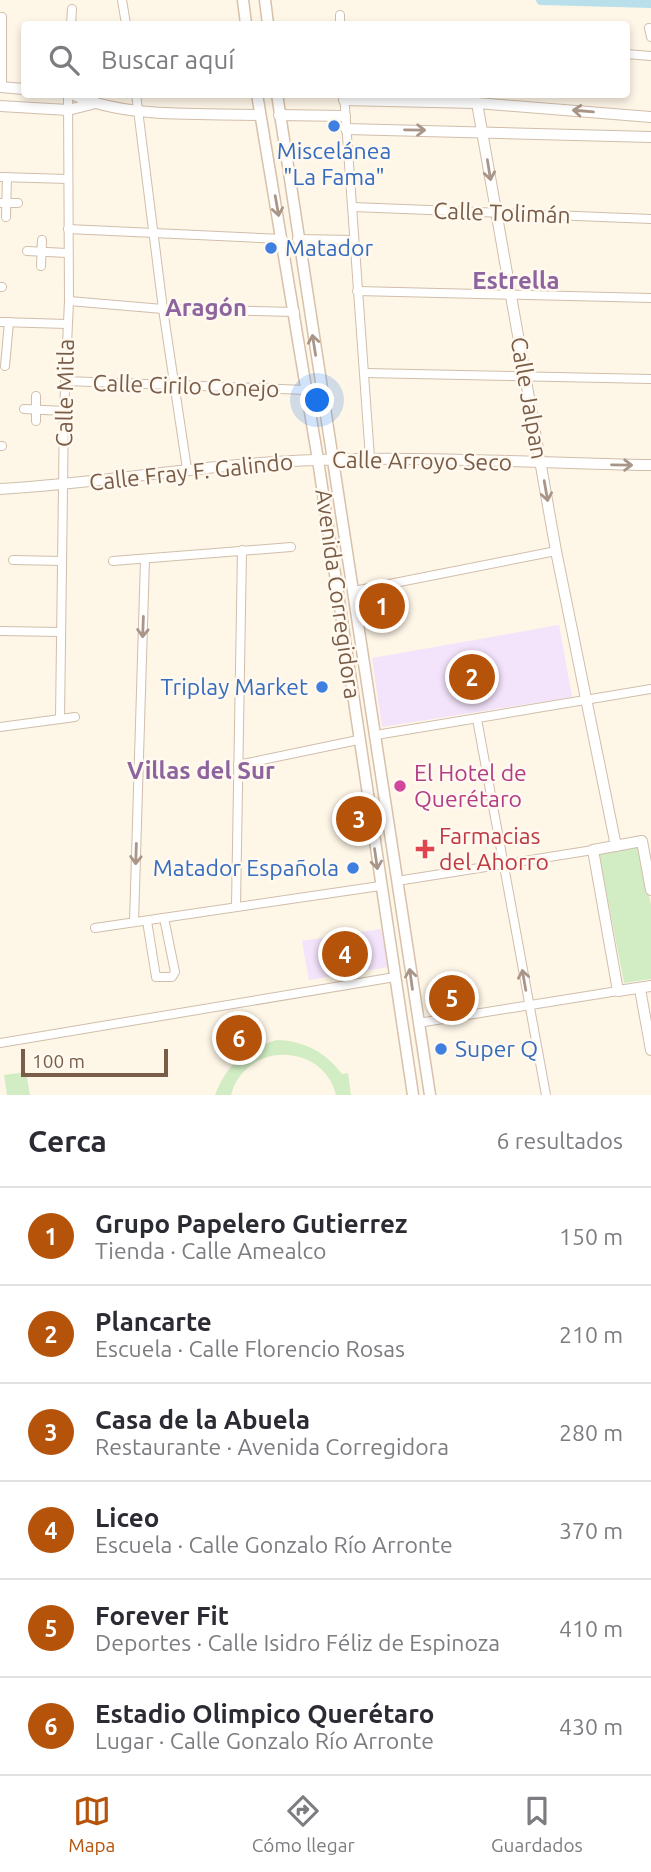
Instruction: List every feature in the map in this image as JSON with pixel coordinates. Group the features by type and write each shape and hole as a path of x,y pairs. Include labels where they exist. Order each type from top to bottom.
{"main road":[{"path":"240,0 245,19"},
{"path":"267,0 267,19"},
{"name":"Avenida Corregidora","path":"257,98 318,460 413,1095"},
{"name":"Avenida Corregidora","path":"277,98 430,1095"}],"street":[{"path":"122,0 126,21"},
{"path":"71,21 72,9"},
{"path":"2,17 1,87 21,89"},
{"path":"630,54 651,55"},
{"name":"Calle Mitla","path":"60,719 64,411 69,301 67,179 70,98"},
{"path":"79,98 93,104 137,110 259,115"},
{"path":"136,98 187,469"},
{"path":"344,98 370,458"},
{"path":"410,98 477,99 651,117"},
{"name":"Calle Jalpan","path":"477,99 556,551 584,700 616,846"},
{"path":"0,106 68,110 93,104"},
{"path":"279,115 345,116"},
{"path":"346,129 651,137"},
{"path":"6,217 3,203 4,177 67,179"},
{"path":"3,203 18,203"},
{"name":"Calle Tolimán","path":"353,207 651,219"},
{"path":"68,229 283,239"},
{"path":"297,239 354,240"},
{"path":"41,266 42,240"},
{"path":"27,251 67,253"},
{"path":"357,291 651,298"},
{"path":"69,301 163,309 295,313"},
{"path":"6,363 5,322 67,324"},
{"path":"365,373 651,379"},
{"name":"Calle Cirilo Conejo","path":"65,381 307,390"},
{"path":"36,396 36,421"},
{"path":"24,409 64,411"},
{"name":"Calle Arroyo Seco","path":"318,460 370,458 651,465"},
{"name":"Calle Fray F. Galindo","path":"0,489 65,485 187,469 318,460"},
{"path":"113,561 292,547"},
{"path":"236,906 242,550"},
{"path":"354,591 556,551"},
{"path":"134,922 145,559"},
{"path":"13,560 62,561"},
{"path":"0,631 61,632"},
{"path":"376,735 651,689"},
{"path":"0,726 75,717"},
{"path":"477,719 546,1095"},
{"path":"238,765 358,740"},
{"path":"397,881 503,866 647,840 651,890"},
{"path":"593,850 618,990"},
{"path":"95,928 380,886"},
{"path":"147,921 156,977 172,977 175,972 164,918"},
{"path":"0,1043 395,977"},
{"path":"418,1023 651,986"},
{"path":"640,989 651,1050"}],"shaded area":[{"path":"559,625 572,697 382,727 372,658"},
{"path":"381,929 388,967 309,980 302,941"}],"green space":[{"path":"639,846 651,905 651,979 624,983 599,854"},
{"path":"277,1040 314,1049 342,1074 348,1073 351,1095 336,1095 328,1078 316,1065 301,1057 284,1055 267,1057 251,1065 239,1077 231,1095 215,1095 225,1075 238,1059 255,1048"},
{"path":"26,1072 30,1095 7,1095 4,1075"}],"waterway":[{"path":"541,0 651,3"}],"place":[{"name":"Miscelánea \"La Fama\"","path":"334,126"},
{"name":"Matador","path":"271,248"},
{"name":"Grupo Papelero Gutierrez","path":"382,606"},
{"name":"Plancarte","path":"472,677"},
{"name":"Triplay Market","path":"322,687"},
{"name":"El Hotel de Querétaro","path":"400,786"},
{"name":"Casa de la Abuela","path":"359,819"},
{"name":"Farmacias del Ahorro","path":"425,849"},
{"name":"Matador Española","path":"353,868"},
{"name":"Liceo","path":"345,954"},
{"name":"Forever Fit","path":"452,998"},
{"name":"Estadio Olimpico Querétaro","path":"239,1038"},
{"name":"Super Q","path":"441,1049"}],"district":[{"name":"Estrella","path":"516,281"},
{"name":"Aragón","path":"206,308"},
{"name":"Villas del Sur","path":"201,771"}]}
